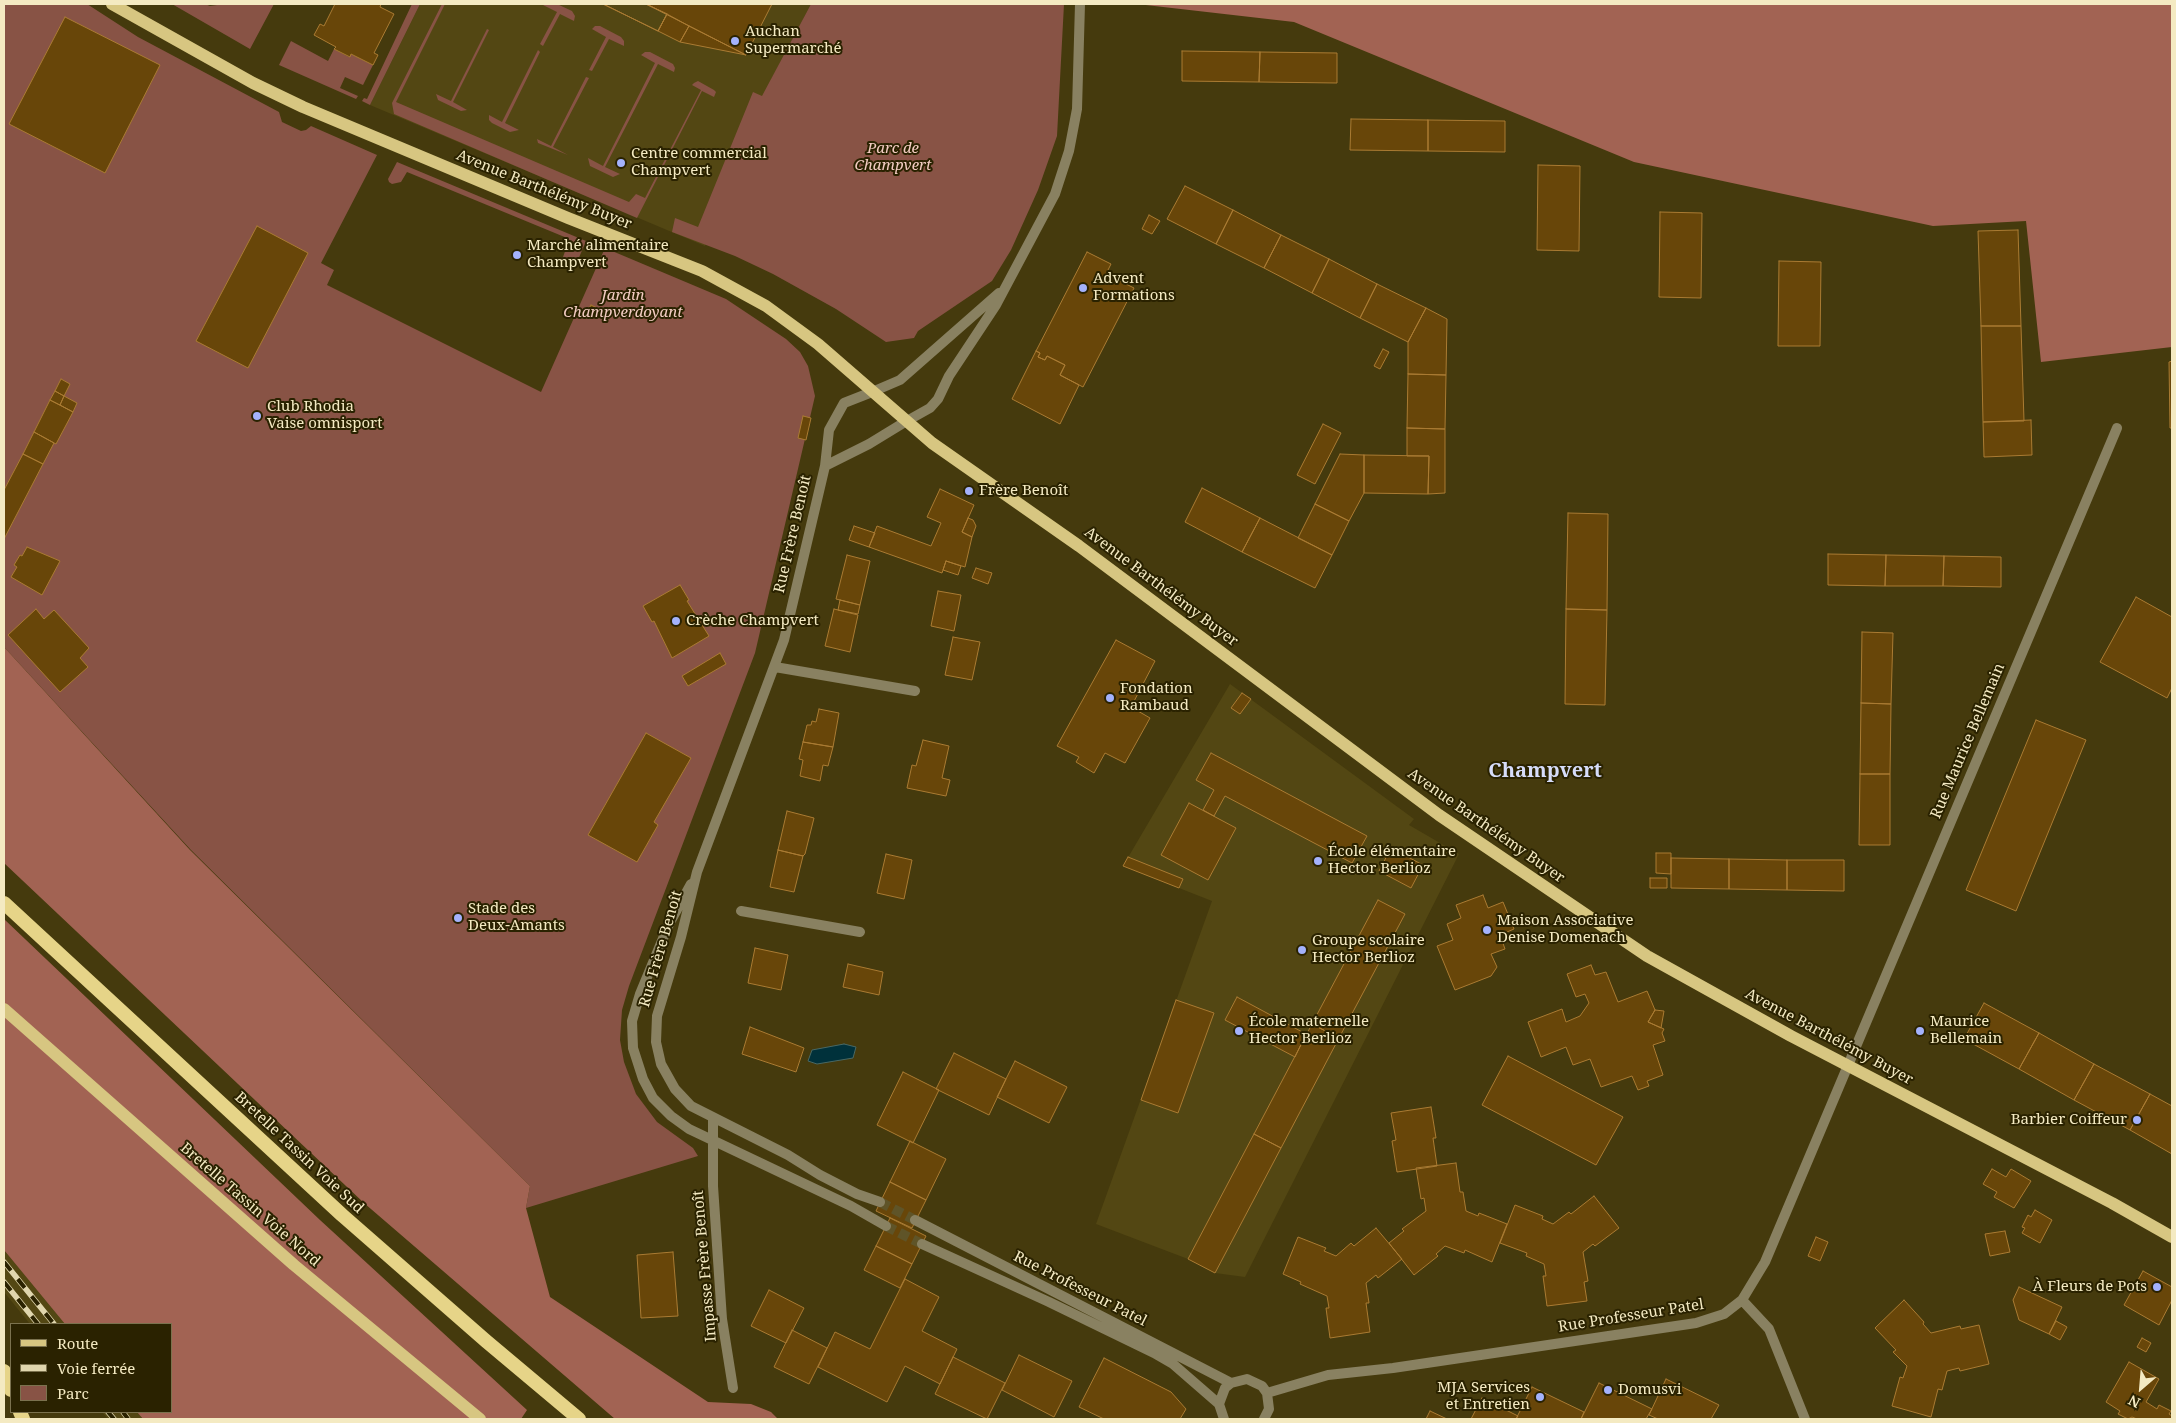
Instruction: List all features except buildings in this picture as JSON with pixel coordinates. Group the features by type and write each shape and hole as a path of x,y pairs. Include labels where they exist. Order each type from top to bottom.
{"highway":[{"name":"Bretelle Tassin Voie Sud","path":"4,903 342,1214 486,1341 579,1419"},
{"path":"4,1371 10,1387"}],"main road":[{"name":"Avenue Barthélémy Buyer","path":"112,4 253,83 303,107 568,218 702,271 766,306 818,344 932,443 1086,551 1440,815 1647,956 1847,1066 2172,1236"},
{"name":"Bretelle Tassin Voie Nord","path":"4,1009 294,1265 480,1419"}],"street":[{"path":"825,466 869,444 930,408 938,399 949,376 1006,287 1056,194 1069,151 1077,110 1080,4"},
{"name":"Rue Frère Benoît","path":"714,1141 689,1129 671,1116 653,1098 643,1079 633,1048 632,1020 640,994 669,924 697,872 775,667 784,640 825,466 829,430 844,403 900,380 1006,287"},
{"name":"Rue Maurice Bellemain","path":"1847,1066 2116,428"},
{"path":"775,667 915,691"},
{"name":"Rue Frère Benoît","path":"697,872 682,938 656,1016 656,1042 661,1064 675,1089 691,1106 713,1118"},
{"path":"741,911 860,932"},
{"name":"Rue Professeur Patel","path":"1267,1393 1328,1375 1696,1323 1724,1314 1742,1300 1765,1262 1847,1066"},
{"path":"880,1202 820,1175 788,1155 713,1118 714,1141 851,1206 886,1226"},
{"name":"Impasse Frère Benoît","path":"714,1141 713,1186 722,1319 732,1388"},
{"name":"Rue Professeur Patel","path":"915,1220 1231,1383"},
{"name":"Rue Professeur Patel","path":"922,1244 1049,1302 1154,1353 1173,1364 1219,1404"},
{"path":"1742,1300 1769,1329 1805,1419"},
{"path":"1224,1419 1219,1404 1224,1388 1231,1383 1247,1379 1262,1386 1267,1393 1269,1409 1264,1419"}],"shaded area":[{"name":"Centre commercial Champvert","path":"420,4 811,4 772,78 705,246 370,105"},
{"path":"1137,4 2172,4 2172,347 2041,362 2026,221 1933,226 1634,162 1294,22"},
{"path":"4,647 190,850 530,1186 526,1208 550,1297 708,1402 751,1404 771,1412 778,1419 615,1419 364,1203 4,863"},
{"name":"Groupe scolaire Hector Berlioz","path":"1230,684 1414,819 1409,825 1459,854 1245,1277 1215,1273 1188,1259 1096,1224 1212,901 1123,866"},
{"path":"4,919 320,1220 527,1410 521,1419 143,1419 138,1413 172,1413 172,1323 64,1323 4,1250"},
{"path":"4,1250 64,1323 29,1323 4,1292"},
{"path":"103,1413 138,1413 143,1419 108,1419"}],"green space":[{"name":"Jardin Champverdoyant","path":"4,4 87,4 138,37 279,112 282,122 301,131 311,126 377,155 321,263 334,270 327,285 541,392 605,248 726,299 786,339 800,352 808,366 815,396 755,653 629,986 622,1010 620,1040 624,1062 636,1094 657,1122 693,1148 698,1156 526,1208 530,1186 191,850 4,647"},
{"path":"172,4 205,4 210,6 224,4 274,4 250,49"},
{"path":"412,4 420,4 370,105 362,101 364,98 367,99"},
{"path":"442,4 445,4 396,102 629,202 636,194 645,198 701,90 692,85 698,81 716,92 714,97 702,91 637,218 394,114 392,103"},
{"path":"544,4 557,4 572,11 575,16 574,21 560,14 543,46 540,44 557,12"},
{"name":"Parc de Champvert","path":"811,4 1064,4 1057,136 1038,190 1011,250 992,281 918,331 914,338 886,342 836,309 773,274 735,256 672,232 675,218 698,227 753,92 762,96"},
{"path":"595,26 600,26 621,37 624,41 624,46 609,39 592,71 589,70 606,37 592,29"},
{"path":"487,29 489,30 453,102 467,110 461,111 438,100 436,94 451,101"},
{"path":"291,41 328,61 334,49 349,57 351,54 373,65 363,85 345,77 340,88 358,96 356,99 279,65"},
{"path":"538,50 540,52 505,123 519,130 510,132 492,123 489,120 489,115 502,122"},
{"path":"645,52 650,52 673,64 674,72 658,64 605,167 620,174 613,177 590,166 588,158 603,166 655,63 641,55"},
{"path":"586,77 589,78 553,147 568,155 538,143 537,139 551,146"},
{"path":"397,162 586,241 575,267 563,257 568,243 567,238 407,172 401,182 392,184 388,179"}],"water":[{"path":"844,1044 856,1047 853,1058 817,1064 808,1061 812,1050"}],"tunnel":[{"path":"880,1202 915,1220"},
{"path":"886,1226 922,1244"}],"railway":[{"path":"4,1262 53,1323"},
{"path":"4,1282 37,1323"},
{"path":"109,1413 114,1419"},
{"path":"124,1413 128,1419"}],"place":[{"name":"Auchan Supermarché","path":"735,41"},
{"name":"Centre commercial Champvert","path":"621,163"},
{"name":"Marché alimentaire Champvert","path":"517,255"},
{"name":"Advent Formations","path":"1083,288"},
{"name":"Club Rhodia Vaise omnisport","path":"257,416"},
{"name":"Frère Benoît","path":"969,491"},
{"name":"Crèche Champvert","path":"676,621"},
{"name":"Fondation Rambaud","path":"1110,698"},
{"name":"École élémentaire Hector Berlioz","path":"1318,861"},
{"name":"Stade des Deux-Amants","path":"458,918"},
{"name":"Maison Associative Denise Domenach","path":"1487,930"},
{"name":"Groupe scolaire Hector Berlioz","path":"1302,950"},
{"name":"École maternelle Hector Berlioz","path":"1239,1031"},
{"name":"Maurice Bellemain","path":"1920,1031"},
{"name":"Barbier Coiffeur","path":"2137,1120"},
{"name":"À Fleurs de Pots","path":"2157,1287"},
{"name":"Domusvi","path":"1608,1390"},
{"name":"MJA Services et Entretien","path":"1540,1397"}],"district":[{"name":"Champvert","path":"1545,771"}]}
